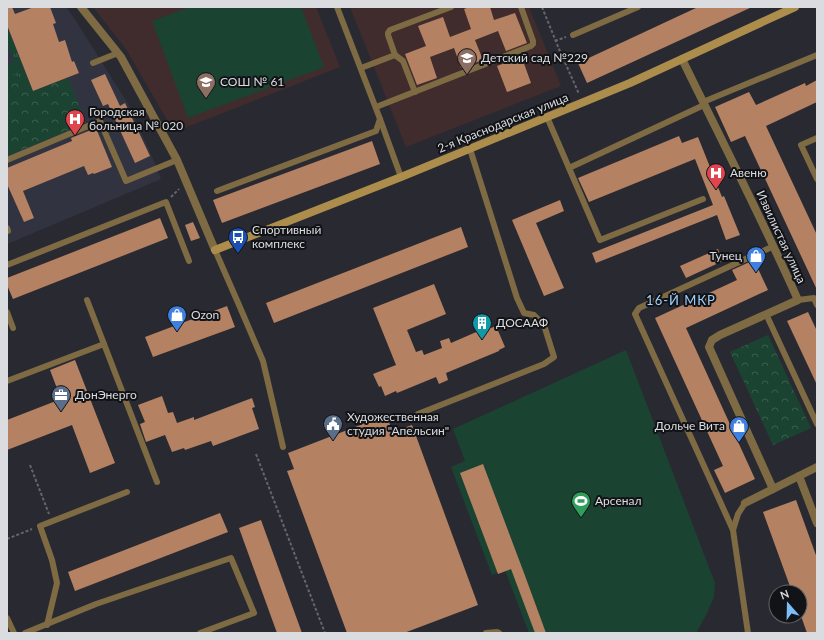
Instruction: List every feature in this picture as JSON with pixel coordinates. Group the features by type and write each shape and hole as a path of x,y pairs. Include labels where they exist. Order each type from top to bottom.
{"street":[{"path":"81,7 121,57 177,160 215,250"},
{"name":"2-я Краснодарская улица","path":"215,250 401,177 583,103 795,7"},
{"name":"Извилистая улица","path":"682,59 774,246 798,300 720,334 712,340 709,347 774,489"},
{"path":"745,503 817,467"},
{"path":"799,476 817,523"}],"lane":[{"path":"338,7 401,177"},
{"path":"414,92 403,61 395,55 388,32 451,7"},
{"path":"376,107 531,46 533,41 521,7"},
{"path":"573,35 638,7"},
{"path":"93,63 118,53"},
{"path":"361,68 395,55"},
{"path":"569,168 704,104 817,55"},
{"path":"547,117 600,240 703,199"},
{"path":"217,191 376,131 380,119"},
{"path":"7,160 100,121 126,181 177,160"},
{"path":"817,138 801,145 815,171 817,179"},
{"path":"418,414 544,364 554,357 544,325 534,315 524,313 517,298 470,149"},
{"path":"7,265 166,202 189,261"},
{"path":"748,633 733,530 635,314 639,308 774,246"},
{"path":"215,250 240,304 263,361 283,447"},
{"path":"798,300 815,297 817,304"},
{"path":"87,300 157,482"},
{"path":"7,312 13,328"},
{"path":"766,314 817,424"},
{"path":"7,381 104,344"},
{"path":"47,625 57,583 52,560 40,526 127,492"},
{"path":"733,530 738,514 745,503"},
{"path":"25,633 96,604 231,558 254,613 200,633"},
{"path":"7,618 14,633"},
{"path":"486,633 499,633"}],"path":[{"path":"542,7 583,103"},
{"path":"166,202 186,182"},
{"path":"256,454 325,633"},
{"path":"30,465 52,521"},
{"path":"7,538 40,526"}],"shaded area":[{"name":"Городская больница № 020","path":"7,7 66,7 128,104 161,179 7,244"},
{"name":"СОШ № 61","path":"93,7 316,7 340,67 174,132 126,49"},
{"name":"Детский сад №229","path":"350,7 529,7 561,86 406,147"}],"green space":[{"name":"СОШ № 61","path":"190,7 301,7 324,67 188,118 152,21"},
{"path":"7,25 29,83 14,75 8,77 7,79 7,66 13,62 13,58 12,54 7,50"},
{"path":"10,75 27,80 33,91 68,78 86,123 7,156 7,79"},
{"path":"768,335 811,428 773,445 730,352"},
{"name":"Арсенал","path":"626,350 715,583 714,597 696,633 529,633 505,570 492,575 451,467 465,461 453,429"}],"building":[{"path":"7,7 12,7 15,14 34,7 50,7 56,23 53,24 59,42 65,40 72,62 74,61 79,73 33,91 7,25"},
{"path":"469,7 490,7 494,20 515,13 527,43 506,51 498,31 475,40 483,60 461,68 454,48 430,57 437,78 417,85 405,54 426,46 418,26 443,17 450,37 471,29 464,9"},
{"path":"698,7 752,7 587,83 578,63"},
{"path":"521,55 531,83 507,92 497,66 510,61 509,59"},
{"path":"105,74 120,106 125,103 150,156 135,163 108,104 103,106 91,80"},
{"path":"817,80 817,102 766,126 817,235 817,290 745,136 731,142 715,107 749,92 756,105 805,83 806,86"},
{"path":"96,128 112,167 88,175 84,166 23,191 34,218 24,222 7,184 7,168 72,141 71,138"},
{"path":"679,136 682,143 698,137 722,197 724,196 740,235 726,240 717,215 596,263 592,253 713,205 695,159 589,202 578,178"},
{"path":"372,141 380,164 222,223 213,200"},
{"path":"560,200 564,211 536,223 564,288 544,296 512,220"},
{"path":"160,218 168,238 13,299 7,285 7,278"},
{"path":"193,222 200,238 191,241 185,225"},
{"path":"461,227 468,247 274,323 266,303"},
{"path":"718,249 723,261 686,278 680,266"},
{"path":"754,260 768,290 686,328 755,479 725,493 714,470 723,466 655,318 737,280 732,270"},
{"name":"ДОСААФ","path":"434,284 446,314 407,330 416,352 422,350 424,355 442,348 440,341 449,338 451,343 490,326 491,328 496,326 505,347 499,351 446,373 448,380 439,384 436,377 397,393 396,391 385,396 381,386 379,387 373,374 396,365 373,308"},
{"path":"227,306 235,327 153,357 145,337"},
{"path":"808,312 817,331 817,385 787,321"},
{"name":"ДонЭнерго","path":"75,360 115,463 90,473 72,425 7,450 7,420 61,399 50,370"},
{"path":"162,396 168,413 173,412 177,423 194,417 194,420 252,398 255,407 252,408 259,429 213,446 211,441 185,450 184,448 172,452 165,435 146,442 140,424 145,422 138,405"},
{"path":"386,415 393,432 412,425 478,605 404,633 347,633 287,471 294,469 288,453"},
{"path":"483,464 546,633 535,633 511,569 498,574 460,473"},
{"path":"796,500 817,558 817,633 807,633 804,624 808,624 808,584 789,584 763,512"},
{"path":"220,513 228,532 75,591 68,572"},
{"path":"261,520 302,633 277,633 239,528"}],"place":[{"name":"Детский сад №229","path":"467,75"},
{"name":"СОШ № 61","path":"206,99"},
{"name":"Городская больница № 020","path":"75,136"},
{"name":"Авеню","path":"716,190"},
{"name":"Спортивный комплекс","path":"238,254"},
{"name":"Тунец","path":"756,273"},
{"name":"Ozon","path":"177,332"},
{"name":"ДОСААФ","path":"482,340"},
{"name":"ДонЭнерго","path":"61,412"},
{"name":"Художественная студия \"Апельсин\"","path":"333,441"},
{"name":"Дольче Вита","path":"739,443"},
{"name":"Арсенал","path":"581,518"}],"district":[{"name":"16-Й МКР","path":"681,300"}]}
